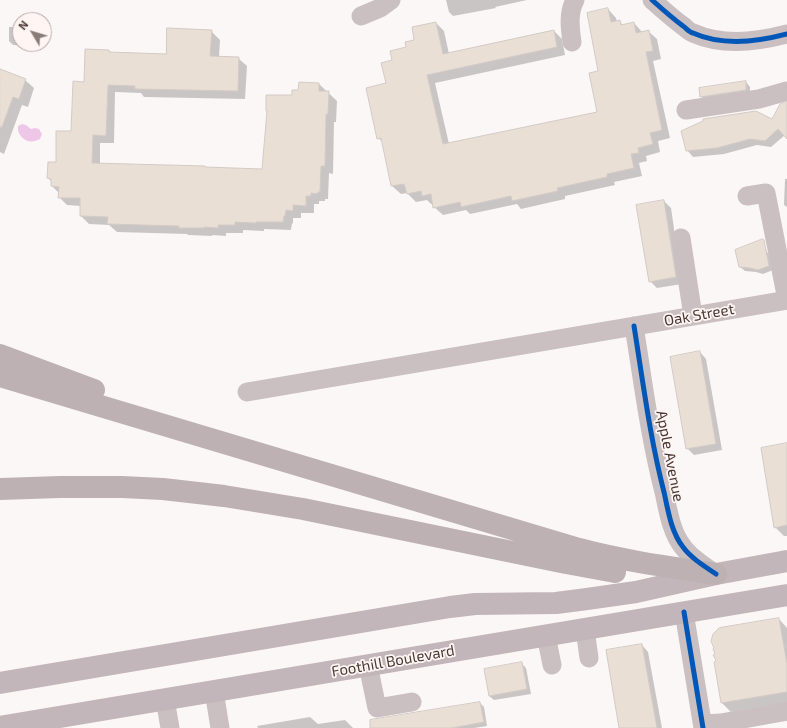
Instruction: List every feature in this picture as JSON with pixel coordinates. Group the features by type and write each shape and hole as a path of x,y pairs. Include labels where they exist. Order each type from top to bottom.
{"highway":[{"path":"0,355 215,436 346,480"},
{"path":"0,376 597,554 635,562 716,574"},
{"path":"0,489 60,486 122,487 163,489 224,496 296,508 602,570 622,573 716,574"}],"main road":[{"path":"0,683 450,607 475,604 556,603 636,592 716,574 787,561"},
{"name":"Foothill Boulevard","path":"3,727 787,595"}],"street":[{"path":"361,16 380,8 391,0"},
{"path":"572,42 569,26 572,5 575,0"},
{"path":"652,0 692,33 713,40 730,42 756,41 787,34"},
{"path":"686,110 759,99 787,91"},
{"path":"747,196 766,193 787,300"},
{"path":"681,238 693,316"},
{"name":"Oak Street","path":"247,392 787,300"},
{"name":"Apple Avenue","path":"634,326 654,451 673,528 677,538 690,555 716,574"},
{"path":"684,612 703,726 787,711"},
{"path":"585,628 589,658"},
{"path":"546,635 552,665"},
{"path":"368,665 377,708 412,702"},
{"path":"214,691 220,728"},
{"path":"165,700 170,728"}],"shaded area":[{"path":"22,124 31,129 39,129 42,134 40,139 37,141 27,141 24,139 18,131 18,126"}],"building":[{"path":"608,8 611,22 620,20 621,25 634,22 636,33 649,30 653,51 646,52 662,130 650,133 653,144 638,148 639,153 631,154 634,168 607,174 607,177 557,188 558,191 512,201 511,196 461,207 460,202 433,208 431,194 422,196 421,191 407,194 404,184 391,186 381,138 377,139 366,88 386,83 381,63 392,60 390,51 406,47 405,42 414,40 412,27 436,22 443,54 554,30 557,47 427,75 443,144 597,112 589,73 598,71 587,13"},
{"path":"167,28 212,30 210,56 239,57 238,91 135,89 135,86 108,85 106,136 93,135 92,163 262,169 267,111 266,95 292,95 292,90 298,90 299,82 319,83 319,91 329,91 328,114 326,114 325,166 321,166 320,192 317,194 311,193 311,196 306,196 306,206 293,205 293,211 286,210 283,222 235,222 235,225 218,225 218,228 179,228 179,226 107,224 108,217 80,216 80,198 58,198 59,187 51,186 51,179 47,178 48,162 56,162 56,131 71,131 73,81 84,82 85,49 109,50 109,52 166,54"},
{"path":"0,69 26,79 19,99 13,97 2,127 0,127"},
{"path":"746,81 746,90 700,97 699,88"},
{"path":"787,102 787,139 778,129 765,141 750,139 717,148 686,151 681,131 703,121 703,119 756,111 772,119 780,104"},
{"path":"664,200 676,277 649,282 636,205"},
{"path":"763,239 769,266 758,270 739,267 735,250"},
{"path":"700,351 716,444 686,449 670,357"},
{"path":"787,443 787,525 774,528 761,448"},
{"path":"779,618 787,664 787,692 721,703 714,662 716,660 713,655 715,654 711,641 713,634 719,628"},
{"path":"642,644 657,728 619,728 606,650"},
{"path":"522,662 527,689 489,696 484,669"},
{"path":"480,702 484,722 452,728 370,728 370,720"}],"cycle path":[{"path":"652,0 689,31 704,37 716,40 752,41 787,34"},
{"path":"634,326 647,410 673,528 686,551 698,562 716,574"},
{"path":"684,612 703,728"}]}
